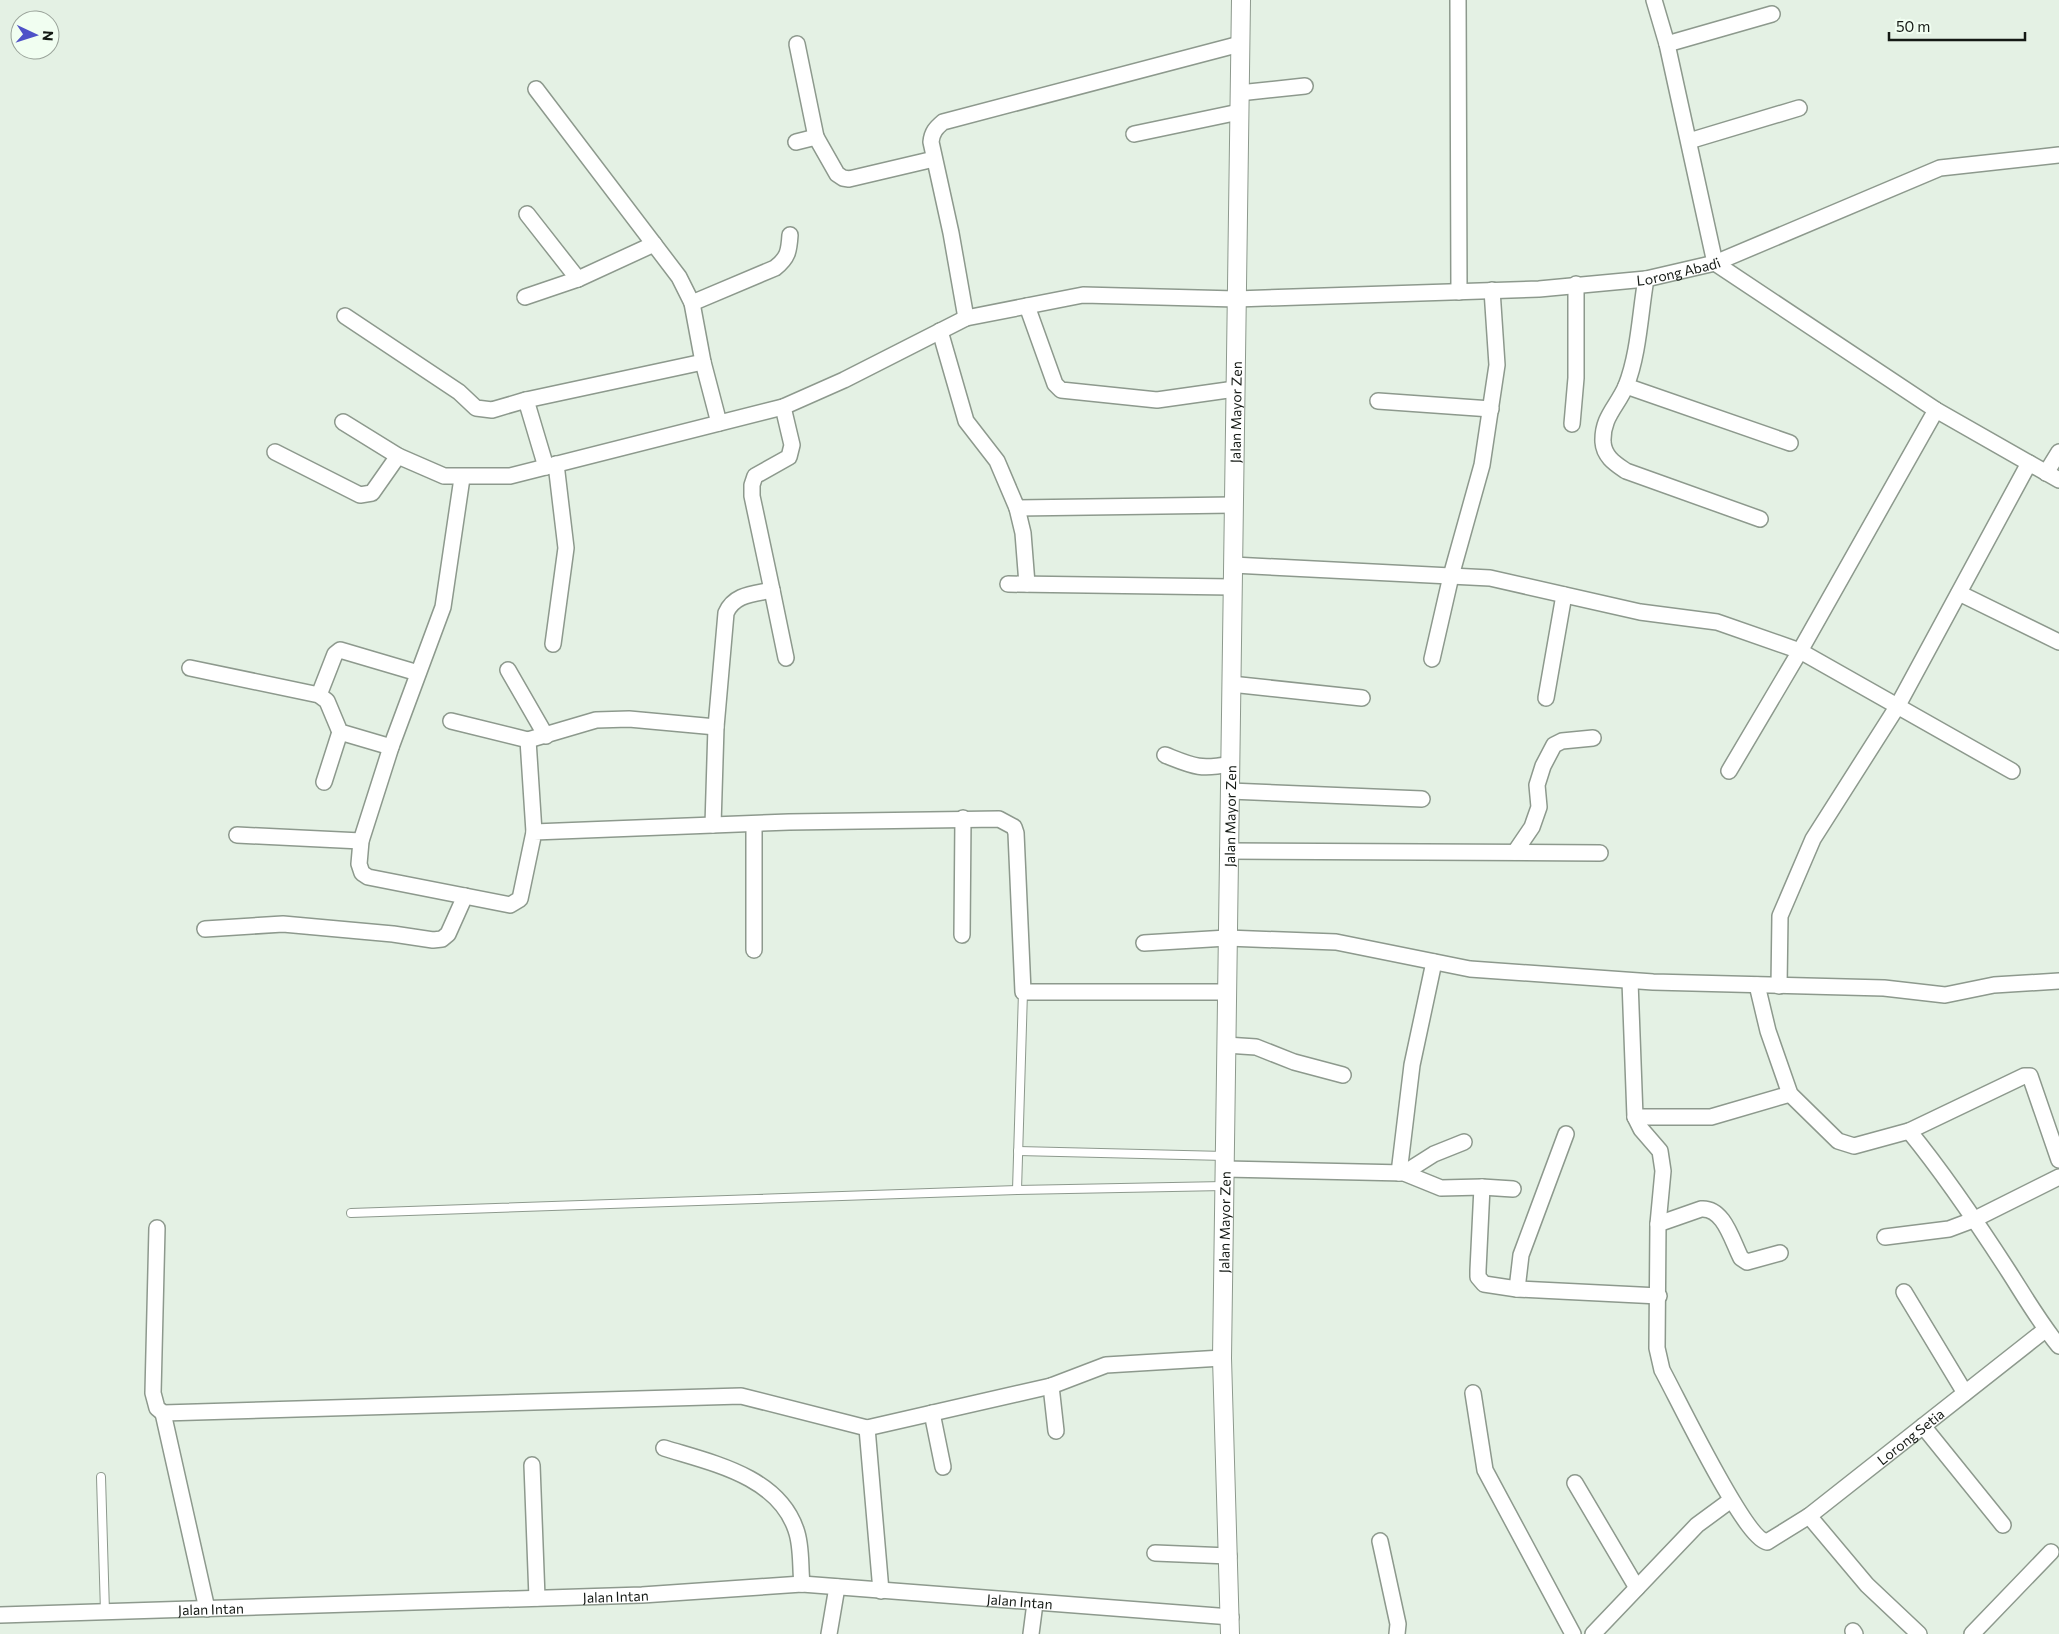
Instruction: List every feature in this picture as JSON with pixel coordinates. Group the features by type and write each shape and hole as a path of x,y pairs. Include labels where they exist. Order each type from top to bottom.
{"street":[{"name":"Jalan Mayor Zen","path":"1231,1625 1222,1358 1241,0"},
{"path":"1458,0 1459,292"},
{"path":"1654,0 1667,44 1715,263 1940,168 2059,155"},
{"path":"1667,44 1772,14"},
{"path":"797,44 816,137 838,174 843,178 850,179 934,159"},
{"path":"966,318 951,233 930,142 932,134 943,122 1240,44"},
{"path":"1239,93 1305,86"},
{"path":"536,89 679,277 692,302 703,362 719,423"},
{"path":"1689,141 1799,108"},
{"path":"1134,134 1239,112"},
{"path":"796,142 816,137"},
{"path":"528,214 578,279"},
{"path":"692,302 775,268 784,260 788,253 790,235"},
{"path":"525,297 578,279 654,244"},
{"name":"Lorong Abadi","path":"343,422 398,456 444,476 462,478 510,476 783,407 844,380 966,318 1083,295 1236,299 1539,289 1576,284 1646,279 1715,263 1936,410 2053,476"},
{"path":"1646,279 1635,350 1626,386 1606,419 1603,444 1609,459 1626,471 1760,519"},
{"path":"1572,424 1576,378 1576,284"},
{"path":"1432,659 1451,576 1482,466 1497,365 1492,290"},
{"path":"1027,306 1055,384 1061,390 1157,400 1235,389"},
{"path":"345,316 458,392 476,408 492,410 526,400 703,362"},
{"path":"940,331 966,421 997,461 1017,508 1023,534 1027,584"},
{"path":"1626,386 1790,443"},
{"path":"526,400 551,466 566,548 553,644"},
{"path":"1378,401 1491,409"},
{"path":"783,407 792,446 789,457 755,476 752,485 752,496 786,658"},
{"path":"1729,771 1800,651 1936,410"},
{"path":"275,452 360,495 372,493 398,456"},
{"path":"2053,476 2059,452"},
{"path":"1779,986 1780,916 1813,839 1898,707 2029,463"},
{"path":"462,478 443,607 391,747 361,841 359,864 362,872 368,877 510,905 517,902 520,899 534,832 528,740"},
{"path":"1017,508 1234,505"},
{"path":"1232,566 1490,578 1640,612 1718,622 1800,651 2012,771"},
{"path":"1008,584 1232,587"},
{"path":"713,825 716,728 726,612 730,603 737,598 772,590"},
{"path":"1959,593 2059,642"},
{"path":"1546,698 1564,595"},
{"path":"319,694 335,654 340,650 418,673"},
{"path":"190,668 319,694 327,701 340,732 324,782"},
{"path":"508,670 546,736"},
{"path":"1231,684 1362,698"},
{"path":"451,721 528,740 596,720 629,719 716,728"},
{"path":"340,732 391,747"},
{"path":"1515,852 1532,827 1538,807 1537,786 1543,766 1554,745 1562,741 1593,738"},
{"path":"1165,756 1194,767 1206,769 1230,764"},
{"path":"1230,791 1422,799"},
{"path":"962,935 963,818"},
{"path":"534,832 713,825 999,818 1014,827 1023,992 1227,992"},
{"path":"754,824 754,950"},
{"path":"237,835 361,841"},
{"path":"1228,851 1600,853"},
{"path":"205,929 283,924 394,934 433,940 442,939 448,934 465,896"},
{"path":"1144,943 1227,938 1336,942 1470,969 1630,981 1884,988 1945,995 1994,985 2059,981"},
{"path":"1402,1173 1412,1065 1434,962"},
{"path":"1593,1634 1697,1525 1731,1500 1662,1370 1657,1348 1659,1296 1658,1224 1663,1171 1660,1151 1641,1129 1636,1117 1630,981"},
{"path":"1757,985 1768,1031 1790,1094 1838,1141 1854,1146 1909,1131 2024,1076 2030,1076 2059,1160"},
{"path":"1226,1045 1256,1047 1294,1062 1343,1075"},
{"path":"1636,1117 1711,1117 1790,1094"},
{"path":"1909,1131 1929,1156 2046,1330 2059,1346"},
{"path":"1517,1289 1521,1255 1566,1134"},
{"path":"1402,1173 1434,1154 1464,1142"},
{"path":"1225,1162 1402,1173 1441,1188 1482,1187 1513,1190"},
{"path":"1885,1237 1903,1233 1942,1231 1973,1220 2059,1177"},
{"path":"1482,1187 1478,1277 1484,1284 1517,1289 1659,1296"},
{"path":"1658,1224 1708,1208 1719,1215 1741,1258 1747,1262 1780,1253"},
{"path":"157,1228 153,1393 157,1408 163,1413 207,1609"},
{"path":"1904,1292 1965,1393"},
{"name":"Lorong Setia","path":"1731,1500 1758,1538 1765,1543 1773,1540 1810,1516 2046,1330"},
{"path":"163,1413 530,1404 741,1396 867,1428 1051,1386 1106,1365 1222,1358"},
{"path":"1051,1386 1056,1431"},
{"path":"1472,1393 1485,1470 1573,1634"},
{"path":"932,1413 943,1467"},
{"path":"1923,1426 2003,1525"},
{"path":"867,1428 881,1591"},
{"path":"664,1448 756,1480 784,1506 797,1531 802,1584"},
{"path":"532,1465 537,1598"},
{"path":"1575,1483 1637,1588"},
{"path":"1810,1516 1867,1585 1919,1634"},
{"path":"1380,1541 1398,1624 1397,1634"},
{"path":"1972,1634 2051,1552"},
{"path":"1155,1553 1229,1556"},
{"name":"Jalan Intan","path":"0,1615 642,1595 802,1584 1035,1603 1231,1625"},
{"path":"829,1634 837,1587"},
{"path":"1031,1634 1035,1603"}],"lane":[{"path":"1018,1190 1023,992"},
{"path":"1018,1151 1225,1162"},
{"path":"351,1213 1018,1190 1224,1186"},
{"path":"101,1477 105,1612"}]}
